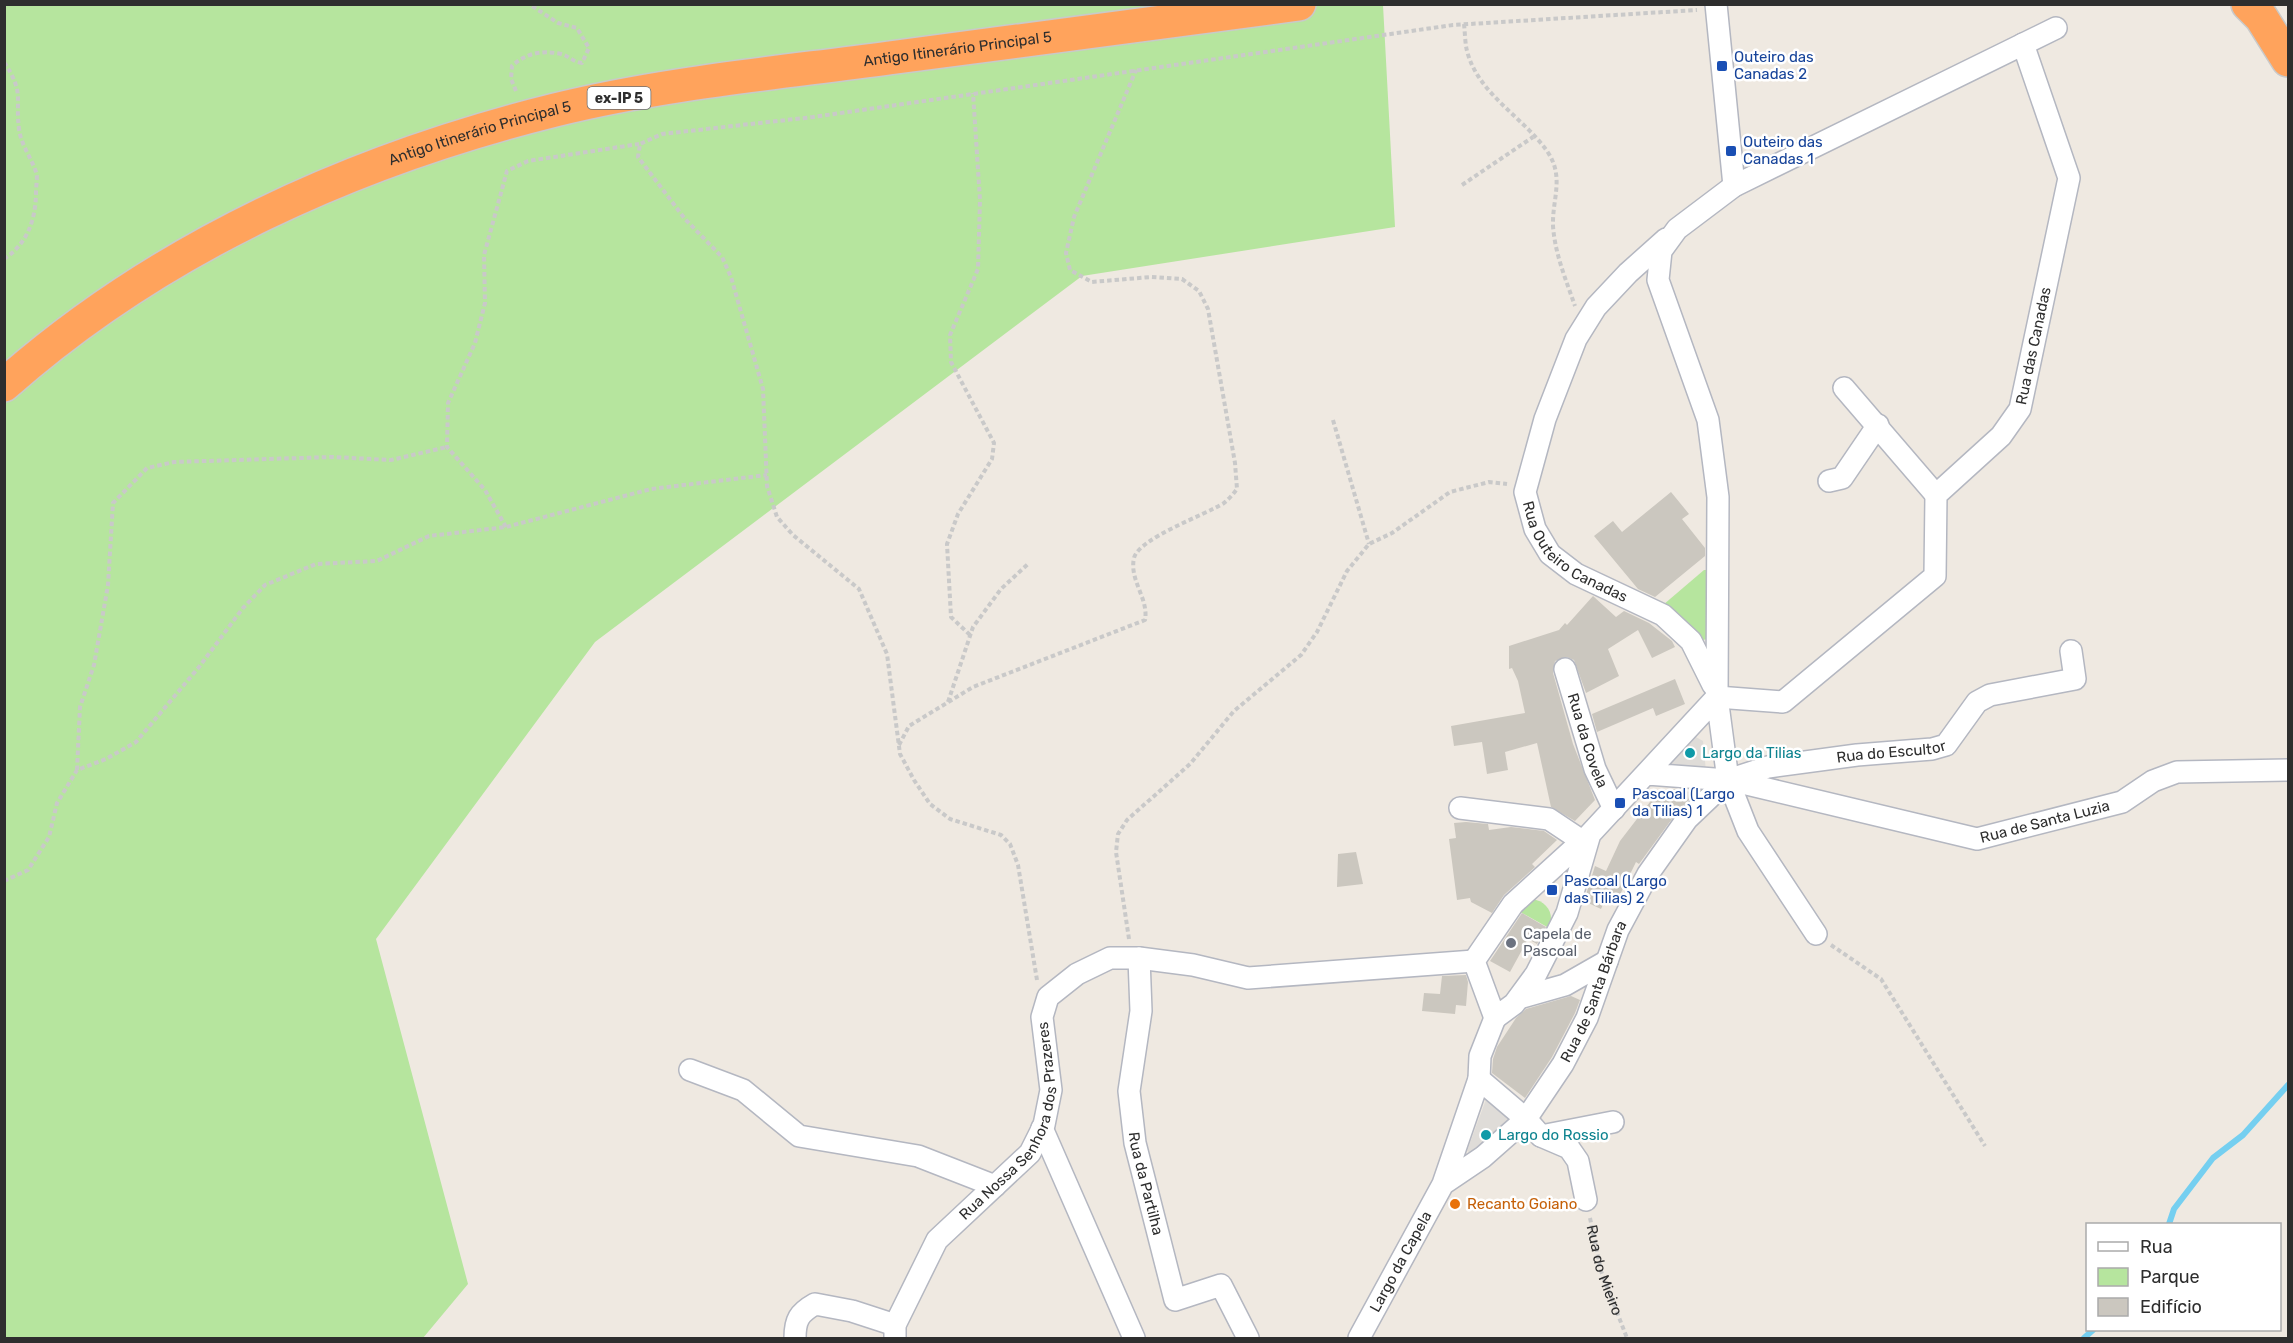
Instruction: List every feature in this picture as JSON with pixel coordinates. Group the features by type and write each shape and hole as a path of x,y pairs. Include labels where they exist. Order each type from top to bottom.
{"highway":[{"name":"Antigo Itinerário Principal 5","path":"4,385 42,352 100,312 159,272 237,226 343,176 453,138 557,109 695,84 1299,4"},
{"path":"2248,4 2261,17 2289,60"}],"street":[{"path":"1716,6 1734,186"},
{"path":"1816,934 1748,831 1728,780 1717,697 1718,497 1708,420 1658,280 1661,251 1677,229 1734,186 2056,28"},
{"name":"Rua das Canadas","path":"1936,495 2001,436 2020,409 2069,178 2023,44"},
{"name":"Rua Outeiro Canadas","path":"1677,229 1628,273 1596,308 1582,329 1545,419 1525,492 1535,529 1550,554 1576,574 1663,615 1691,641 1703,661 1717,697"},
{"path":"1717,697 1783,702 1935,576 1936,495 1844,388"},
{"path":"1829,481 1842,478 1878,425"},
{"name":"Rua do Escultor","path":"1728,780 1768,767 1857,755 1932,749 1946,745 1977,702 2075,679 2071,651"},
{"name":"Rua da Covela","path":"1565,669 1595,769 1614,809"},
{"path":"1496,1018 1474,961 1513,904 1586,838 1717,697"},
{"name":"Rua de Santa Luzia","path":"1728,780 1977,838 2122,802 2153,781 2177,772 2288,768"},
{"path":"1647,774 1728,780"},
{"name":"Rua de Santa Bárbara","path":"1526,1119 1563,1064 1587,1018 1618,930 1648,873 1687,819 1728,780"},
{"path":"1460,808 1549,819 1586,838"},
{"path":"1443,1184 1479,1079 1479,1056 1496,1018 1519,998 1536,974 1567,913 1586,838"},
{"path":"1530,889 1544,887 1552,890 1559,897 1567,913"},
{"name":"Rua Nossa Senhora dos Prazeres","path":"895,1332 938,1240 1030,1153 1042,1128 1051,1089 1042,1017 1048,997 1077,974 1110,958 1139,958 1193,965 1248,978 1474,961"},
{"name":"Rua da Partilha","path":"1139,958 1141,1011 1129,1091 1131,1112 1135,1143 1175,1300 1221,1285 1248,1338"},
{"path":"1519,998 1565,985 1607,961"},
{"path":"690,1070 743,1090 799,1136 918,1156 995,1186"},
{"path":"1479,1079 1526,1119 1540,1136 1569,1148 1578,1161 1586,1200"},
{"path":"1443,1184 1483,1157 1526,1119"},
{"path":"1540,1136 1613,1122"},
{"path":"1042,1128 1134,1338"},
{"name":"Largo da Capela","path":"1359,1338 1443,1184"},
{"path":"795,1338 795,1323 802,1311 815,1304 852,1311 895,1332"}],"path":[{"path":"516,91 511,79 512,66 521,58 538,52 563,55 573,62 582,63 589,48 577,28 558,23 529,4"},
{"path":"506,526 485,489 447,447 448,403 477,333 485,303 484,255 507,171 528,161 640,144 662,134 813,117 1136,69 1464,24 1716,6"},
{"path":"1464,24 1467,52 1474,67 1489,90 1547,152 1557,174 1558,190 1553,224 1557,253 1582,329"},
{"path":"4,62 16,81 21,137 37,173 32,226 17,251 4,259"},
{"path":"898,745 909,726 973,687 1145,620 1147,610 1134,571 1135,556 1146,544 1226,502 1237,489 1235,463 1208,309 1199,291 1182,279 1151,277 1092,282 1070,270 1066,253 1074,217 1136,69"},
{"path":"970,635 951,617 947,544 958,514 992,459 994,443 951,362 950,335 978,269 980,200 973,93"},
{"path":"1462,185 1533,137"},
{"path":"640,144 638,157 685,219 722,257 731,277 763,389 767,486 777,517 793,535 859,589 887,654 898,745 914,780 930,804 950,819 1001,835 1010,844 1018,865 1042,1017"},
{"path":"1333,420 1369,544"},
{"path":"4,881 28,870 49,837 57,803 77,770 80,707 94,665 108,585 113,502 147,468 174,462 332,458 391,460 447,447"},
{"path":"77,770 106,759 136,742 199,667 243,608 265,585 316,564 377,561 429,536 506,526 651,489 767,475"},
{"path":"1139,958 1129,938 1116,852 1118,834 1126,820 1190,764 1234,711 1301,655 1317,632 1347,571 1369,544 1392,533 1450,492 1490,482 1511,484 1525,492"},
{"path":"948,702 970,635 1001,589 1029,563"},
{"path":"1816,934 1881,979 1985,1146"},
{"name":"Rua do Mieiro","path":"1586,1200 1601,1271 1627,1338"}],"green space":[{"path":"5,5 1383,5 1395,227 1082,276 595,642 376,939 468,1284 423,1338 5,1338"},
{"path":"1704,570 1709,570 1709,639 1702,640 1663,605"},
{"path":"1532,899 1546,905 1551,918 1549,928 1515,909"}],"shaded area":[{"name":"Largo da Tilias","path":"1694,736 1703,741 1706,771 1663,765"},
{"name":"Largo do Rossio","path":"1488,1094 1518,1119 1474,1155 1467,1151"}],"building":[{"path":"1671,492 1689,514 1682,519 1705,548 1705,556 1655,597 1638,589 1594,536 1613,521 1622,532"},
{"path":"1593,596 1616,617 1624,611 1649,623 1672,641 1675,647 1652,658 1638,630 1608,649 1619,676 1586,693 1574,660 1567,657 1555,661 1553,673 1573,744 1595,800 1575,821 1551,807 1537,743 1505,752 1508,770 1487,774 1482,742 1454,746 1451,726 1525,713 1518,681 1512,668 1509,669 1509,646 1559,630 1565,623 1567,625"},
{"path":"1675,679 1685,704 1656,716 1653,708 1597,732 1592,714"},
{"path":"1674,789 1696,793 1677,812 1639,864 1636,862 1615,905 1605,900 1601,909 1584,901 1595,866 1606,871 1620,841 1650,802 1665,791"},
{"path":"1454,823 1488,824 1489,830 1511,827 1544,831 1557,840 1532,864 1535,867 1504,895 1492,913 1471,902 1470,898 1457,900 1449,839 1456,838"},
{"path":"1356,852 1363,884 1337,887 1338,854"},
{"name":"Capela de Pascoal","path":"1522,913 1546,927 1537,944 1528,939 1510,972 1490,961"},
{"path":"1466,975 1468,982 1466,1006 1456,1005 1455,1014 1422,1011 1424,993 1440,994 1442,976"},
{"path":"1571,996 1580,1000 1575,1013 1552,1057 1525,1098 1492,1073 1497,1047 1516,1018 1526,1009"}],"waterway":[{"path":"2169,1223 2174,1209 2213,1158 2243,1135 2288,1085"},
{"path":"2084,1338 2092,1331"}],"place":[{"name":"Outeiro das Canadas 2","path":"1722,66"},
{"name":"Outeiro das Canadas 1","path":"1731,151"},
{"name":"Largo da Tilias","path":"1690,753"},
{"name":"Pascoal (Largo da Tilias) 1","path":"1620,803"},
{"name":"Pascoal (Largo das Tilias) 2","path":"1552,890"},
{"name":"Capela de Pascoal","path":"1511,943"},
{"name":"Largo do Rossio","path":"1486,1135"},
{"name":"Recanto Goiano","path":"1455,1204"}]}
